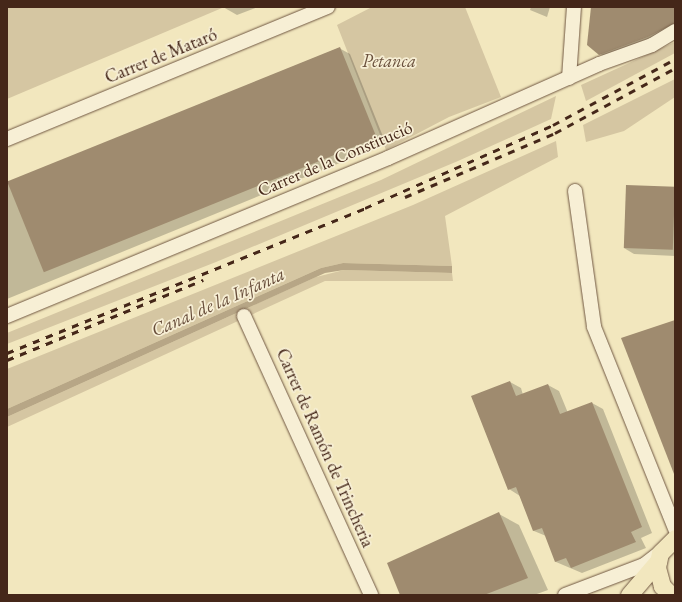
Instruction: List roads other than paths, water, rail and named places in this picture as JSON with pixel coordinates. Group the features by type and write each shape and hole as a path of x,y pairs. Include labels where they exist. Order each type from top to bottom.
{"main road":[{"path":"629,595 675,538"},
{"path":"659,557 660,581 670,595"}],"street":[{"name":"Carrer de Mataró","path":"7,139 328,7"},
{"path":"569,78 574,7"},
{"name":"Carrer de la Constitució","path":"7,316 381,161 569,78 652,45 675,31"},
{"path":"575,191 594,328 675,529"},
{"name":"Carrer de Ramón de Trincheria","path":"244,316 371,595"},
{"path":"565,595 644,565 659,557"}],"railway":[{"path":"7,353 365,208 553,125 675,59"},
{"path":"405,197 555,133 675,68"},
{"path":"7,360 203,280"}],"park label":[{"name":"Petanca","path":"389,61"}],"water label":[{"name":"Canal de la Infanta","path":"218,302"}]}
